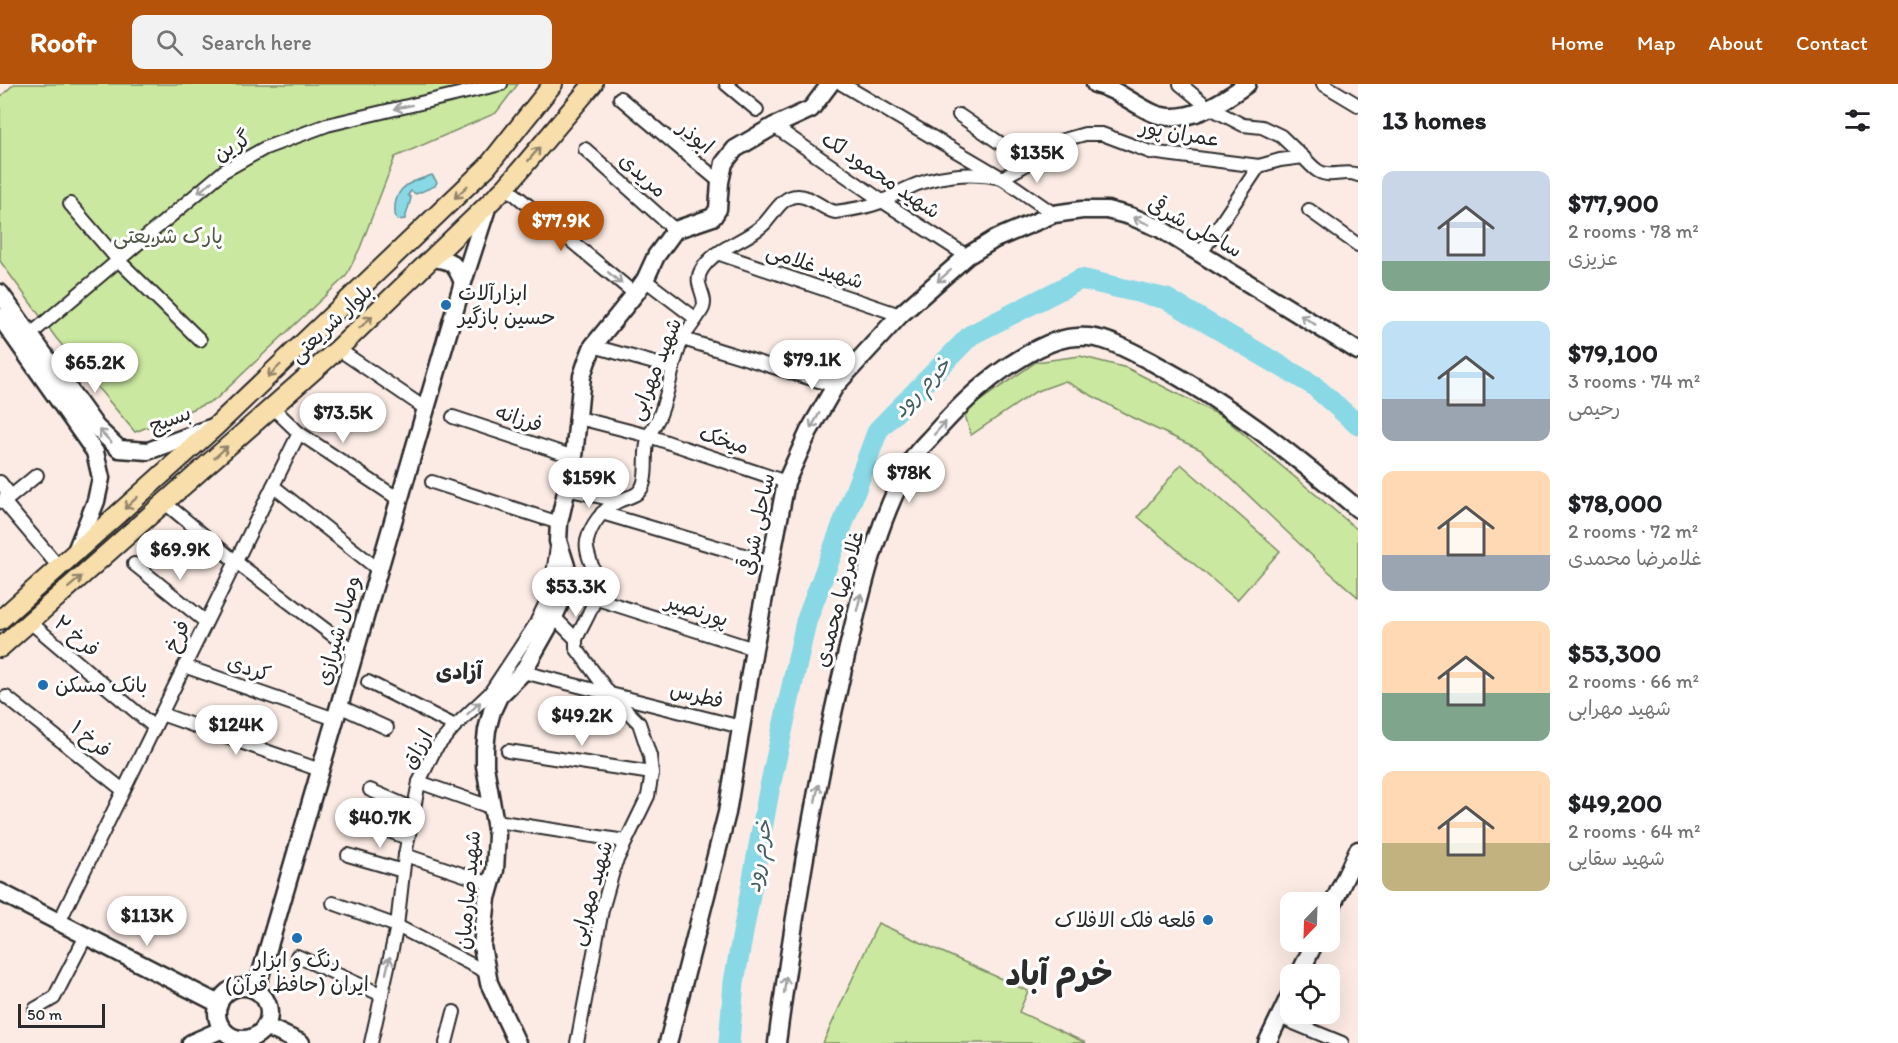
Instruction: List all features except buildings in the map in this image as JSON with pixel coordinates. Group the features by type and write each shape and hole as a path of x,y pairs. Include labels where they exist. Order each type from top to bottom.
{"main road":[{"name":"بلوار شریعتی","path":"0,620 216,426 487,167 553,84"},
{"name":"بلوار شریعتی","path":"0,648 338,349 506,187 593,84"},
{"path":"675,230 713,217 718,209 724,163 735,149 774,126 811,109 830,84"},
{"path":"1095,84 1117,91 1153,113 1167,117 1179,117 1208,107 1228,98 1247,84"},
{"name":"وصال شیرازی","path":"256,990 463,282 488,205"},
{"name":"ساحلی شرقی","path":"668,1043 727,813 754,649 786,482 809,431 835,386 900,315 967,256 995,239 1054,214 1082,210 1107,210 1130,216 1159,228 1358,351"},
{"name":"شهید صارمیان","path":"517,1043 486,972 482,946 487,898 495,870 494,815 485,766 487,730 499,696 523,672 554,617 568,586 566,567 558,541 559,523 574,457 582,376 593,346 640,287 656,256 675,230"},
{"path":"432,258 447,260 456,267 463,282"},
{"name":"بسیج","path":"0,293 25,339 95,452 101,478 96,501 75,552"},
{"name":"بسیج","path":"0,317 25,339 96,427 119,449 148,451 216,426"},
{"name":"غلامرضا محمدی","path":"777,1043 788,957 810,827 836,697 866,572 895,493 916,454 978,388 1017,361 1052,342 1078,337 1113,341 1189,382 1269,436 1358,509"},
{"path":"1338,892 1358,850"},
{"path":"0,892 219,1004"},
{"path":"190,1043 254,1036 269,1019 267,1002 256,990 239,987 230,990 219,1004 219,1021 233,1037"},
{"path":"1267,1043 1280,1017"},
{"path":"265,1026 301,1043"}],"street":[{"name":"گرین","path":"25,339 224,171 265,148 327,125 501,84"},
{"path":"726,84 757,110"},
{"path":"842,84 1002,178 1054,214"},
{"path":"1180,84 1208,107 1243,125 1262,127 1281,136 1318,171 1325,174 1352,172 1358,175"},
{"path":"1323,84 1358,105"},
{"name":"ابوذر","path":"620,98 720,182"},
{"path":"959,115 1029,163"},
{"name":"شهید محمود لک","path":"774,126 882,201 967,256"},
{"name":"عمران پور","path":"1002,178 1029,163 1044,150 1060,141 1085,134 1102,134 1150,152 1259,166 1304,157"},
{"name":"مریدی","path":"585,149 675,230"},
{"path":"1201,253 1259,166"},
{"name":"شهید مهرابی","path":"577,1043 602,910 624,841 648,796 652,773 650,756 639,723 609,693 579,653 576,639 597,588 586,544 591,528 602,513 618,501 630,499 644,482 649,436 661,414 672,368 683,339 704,303 699,286 700,270 717,253 763,226 787,198 802,196 835,212 882,201 906,189 946,177 984,174 1002,178"},
{"path":"506,187 640,287 695,318"},
{"path":"70,204 118,260 200,340"},
{"path":"1309,210 1358,245"},
{"name":"شهید غلامی","path":"717,253 900,315"},
{"path":"683,339 835,386"},
{"path":"593,346 672,368"},
{"path":"338,349 426,409"},
{"path":"272,407 299,433 400,500"},
{"name":"فرزانه","path":"453,417 574,457"},
{"name":"میخک","path":"579,418 649,436 786,482"},
{"name":"فرخ","path":"58,922 299,433"},
{"path":"2,504 37,475"},
{"path":"0,482 7,491 2,504"},
{"path":"432,482 559,523"},
{"path":"273,486 379,570"},
{"path":"567,489 618,501"},
{"path":"165,503 236,562 355,652"},
{"path":"2,504 59,567"},
{"path":"602,513 771,563"},
{"name":"ارزاق","path":"371,1043 397,926 405,855 419,782 435,749 455,726 490,693 535,625 550,594 558,541"},
{"path":"134,564 206,622"},
{"name":"پورنصیر","path":"594,598 754,649"},
{"path":"554,617 576,639"},
{"name":"فرخ ۲","path":"30,622 154,727"},
{"name":"کردی","path":"184,666 387,728"},
{"path":"523,672 609,693"},
{"path":"368,682 455,726"},
{"name":"فطرس","path":"609,693 741,727"},
{"name":"فرخ ۱","path":"6,697 123,790"},
{"path":"161,714 320,770"},
{"path":"508,751 652,773"},
{"path":"419,782 494,815 624,841"},
{"path":"370,790 414,809"},
{"path":"364,822 408,838"},
{"path":"348,855 403,871"},
{"path":"405,855 491,884"},
{"path":"333,903 397,926 486,972"},
{"path":"35,1008 54,998 86,936"},
{"path":"297,956 382,995"},
{"path":"446,1043 454,1012"},
{"path":"1297,1024 1342,1043"}],"green space":[{"name":"پارک شریعتی","path":"14,84 518,84 496,113 395,157 360,248 346,276 215,400 135,432 56,338 0,261 0,97"},
{"path":"1080,356 1127,368 1223,417 1358,530 1358,597 1201,450 1133,418 1065,381 1035,392 971,435 964,412 1036,362"},
{"path":"1181,464 1280,551 1237,600 1138,517"},
{"path":"878,923 1028,991 1019,1012 1086,1043 823,1043"}],"water":[{"path":"432,175 437,182 435,186 416,194 411,191 408,195 411,198 405,219 397,220 395,205 403,188"}],"waterway":[{"name":"خرم رود","path":"729,1043 734,982 769,791 806,622 878,430 971,335 1081,279 1167,299 1313,385 1358,425"}],"place":[{"name":"ابزارآلات حسین بازگیر","path":"446,305"},
{"name":"بانک مسکن","path":"43,685"},
{"name":"قلعه فلک الافلاک","path":"1208,920"},
{"name":"رنگ و ابزار ایران (حافظ قرآن)","path":"297,938"}],"district":[{"name":"آزادی","path":"459,671"},
{"name":"خرم آباد","path":"1059,973"}]}
